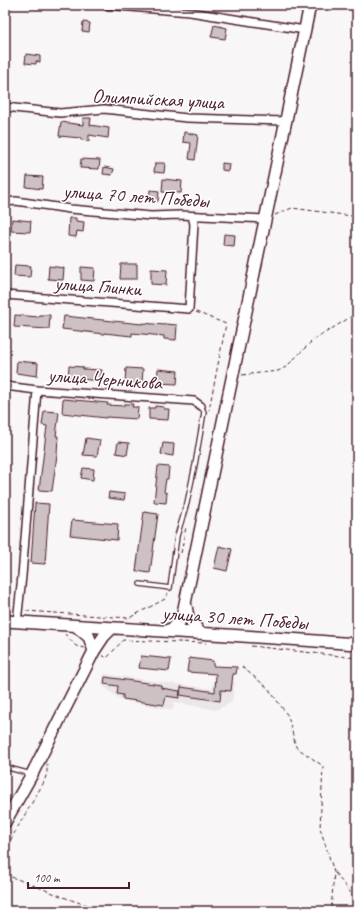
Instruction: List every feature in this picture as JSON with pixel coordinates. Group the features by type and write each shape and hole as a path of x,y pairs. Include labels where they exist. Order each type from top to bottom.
{"main road":[{"path":"166,631 173,628 181,620 186,604 310,5"},
{"path":"186,604 188,617 200,633"},
{"path":"5,621 17,622"},
{"name":"улица 30 лет Победы","path":"17,622 357,644"},
{"path":"76,626 89,637 94,652"},
{"path":"5,822 32,774 94,652 104,636 111,629"}],"street":[{"path":"106,5 190,12 305,30"},
{"name":"Олимпийская улица","path":"5,108 60,113 104,109 187,118 285,122"},
{"name":"улица 70 лет Победы","path":"5,202 16,201 70,209 151,216 180,215 265,219"},
{"name":"улица Глинки","path":"5,295 188,309 194,224 192,216"},
{"name":"улица Черникова","path":"5,386 37,390 194,401 201,406"},
{"path":"17,622 37,390"}],"lane":[{"path":"140,584 170,588 177,536 187,503 196,464 204,412 201,406"},
{"path":"5,767 32,774"}],"path":[{"path":"265,219 292,208 352,216 357,215"},
{"path":"234,376 278,371 286,367 312,341 357,312"},
{"path":"5,609 129,618 165,599 170,588"},
{"path":"66,634 76,646 107,658 123,640 209,643"},
{"path":"252,646 357,658"},
{"path":"242,667 268,688 288,716 296,747 323,766 320,828 334,872 357,901"},
{"path":"5,853 44,782 48,766 44,750"},
{"path":"331,911 334,872"},
{"path":"5,875 46,891 105,910 116,911"}],"shaded area":[{"path":"104,674 212,689 214,681 235,682 232,702 216,710 174,702 173,710 121,700 102,685"}],"building":[{"path":"83,22 90,23 89,32 82,31"},
{"path":"214,25 227,28 225,39 211,37"},
{"path":"26,54 40,56 40,62 36,61 36,64 25,63"},
{"path":"83,118 91,118 90,125 109,128 108,138 89,135 89,141 81,140 81,138 59,136 61,122 83,125"},
{"path":"184,132 198,135 195,160 189,159 191,143 183,142"},
{"path":"81,159 100,160 99,169 80,168"},
{"path":"155,163 165,163 164,173 154,172"},
{"path":"222,163 229,164 228,171 222,170"},
{"path":"104,167 114,169 112,175 103,174"},
{"path":"27,176 43,177 42,189 26,187"},
{"path":"163,179 182,181 181,193 162,192"},
{"path":"150,190 159,191 158,201 149,201"},
{"path":"69,218 76,218 76,221 84,222 83,232 77,231 76,237 68,236"},
{"path":"12,219 31,221 30,232 11,231"},
{"path":"224,234 235,235 234,246 223,245"},
{"path":"121,264 137,264 137,279 120,279"},
{"path":"15,265 31,266 30,277 14,276"},
{"path":"49,266 64,268 63,280 48,279"},
{"path":"81,267 95,268 94,281 81,280"},
{"path":"151,269 167,270 166,285 151,284"},
{"path":"15,315 39,317 39,315 50,315 49,329 14,327"},
{"path":"64,316 142,324 177,325 176,340 164,339 164,336 132,333 132,336 62,329"},
{"path":"17,361 38,363 37,376 16,373"},
{"path":"69,366 83,367 83,369 102,370 101,381 68,378"},
{"path":"126,368 143,369 142,383 125,382"},
{"path":"158,369 178,371 177,384 157,383"},
{"path":"63,399 108,403 107,405 124,406 124,404 133,404 132,407 138,407 137,419 106,418 62,413"},
{"path":"155,406 169,409 168,420 149,419 149,408 155,408"},
{"path":"44,411 59,412 56,436 58,436 57,455 52,491 39,490 47,426 42,425"},
{"path":"86,438 100,440 97,456 83,455"},
{"path":"118,442 129,443 127,455 116,453"},
{"path":"163,443 174,444 173,456 161,454"},
{"path":"158,466 169,467 168,479 166,479 164,492 167,493 166,503 154,502"},
{"path":"83,468 94,469 93,480 81,478"},
{"path":"109,492 125,494 124,500 108,498"},
{"path":"35,503 49,504 45,564 31,563"},
{"path":"144,512 158,514 150,573 136,571"},
{"path":"72,520 118,524 117,540 70,535"},
{"path":"219,546 232,549 227,571 214,568"},
{"path":"141,656 171,659 169,671 139,668"},
{"path":"189,658 213,661 213,666 237,667 236,674 233,674 231,691 221,690 220,701 180,695 181,687 215,692 216,674 187,672"},
{"path":"105,677 161,685 161,688 180,691 179,698 166,696 164,705 123,699 123,695 117,694 118,686 104,684"}]}
